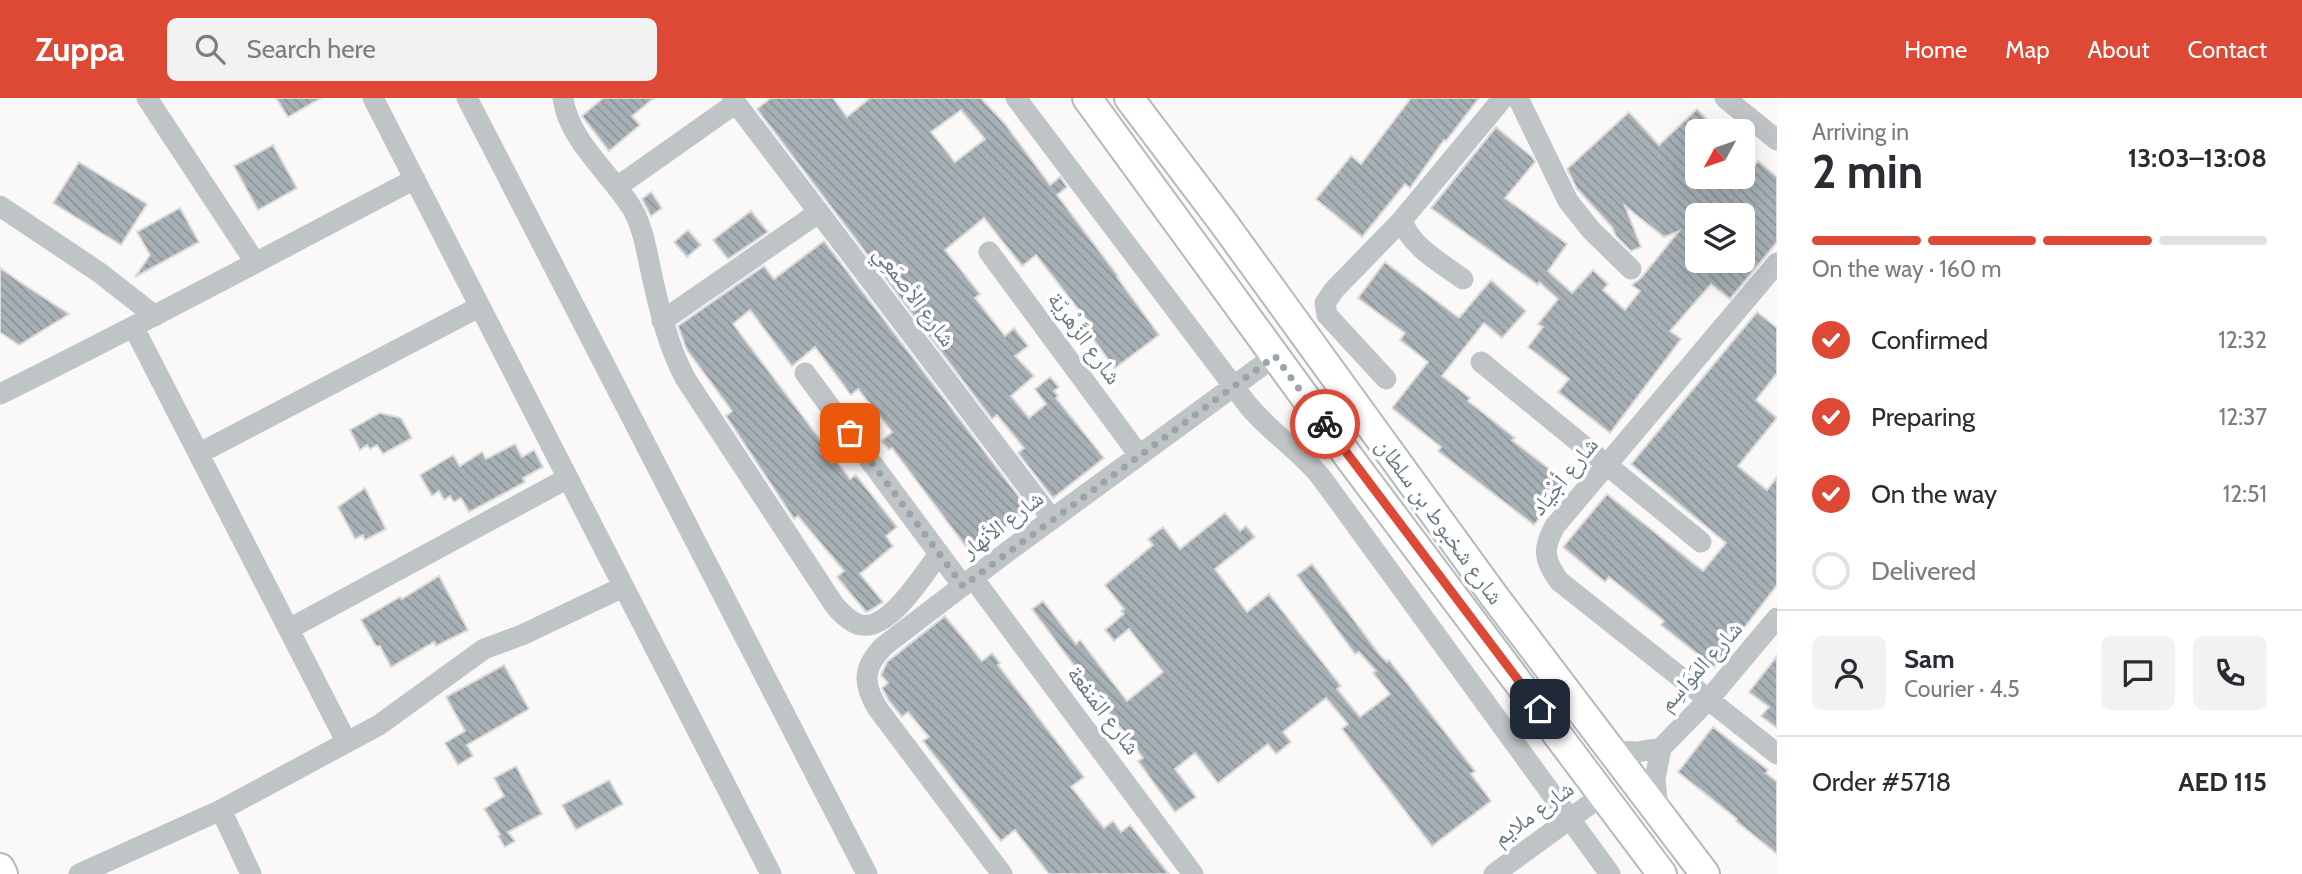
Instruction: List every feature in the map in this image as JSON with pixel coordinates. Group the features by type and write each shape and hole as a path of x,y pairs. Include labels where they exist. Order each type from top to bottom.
{"main road":[{"name":"شارع شخبوط بن سلطان","path":"1087,98 1356,467 1662,874"},
{"name":"شارع شخبوط بن سلطان","path":"1129,98 1222,221 1494,596 1705,874"},
{"path":"0,868 3,874"}],"street":[{"path":"146,98 256,261"},
{"path":"373,98 623,587 762,871"},
{"path":"467,98 867,874"},
{"path":"562,98 570,124 634,212 643,234 671,351 685,378 835,606 858,625 871,625 880,621 902,602 939,554"},
{"path":"1016,98 1257,416 1297,451 1321,477 1610,874"},
{"path":"1386,379 1327,315 1325,303 1334,289 1402,220 1503,98"},
{"path":"1518,98 1568,201 1591,230 1631,269"},
{"path":"1725,98 1777,140"},
{"name":"شارع الأصمَعِي","path":"617,187 734,101 1052,519"},
{"path":"0,394 134,328 415,179"},
{"path":"0,205 100,273 155,317"},
{"path":"662,321 818,213"},
{"path":"1402,220 1406,232 1412,238 1463,279"},
{"name":"شارع الزَّهْريّة","path":"989,252 1139,455"},
{"name":"شارع أجْيَاد","path":"1777,263 1555,526 1546,550 1552,571 1559,581 1777,754"},
{"path":"200,453 480,307"},
{"path":"134,328 346,741"},
{"name":"شارع الأنهار","path":"1002,874 878,709 868,686 866,673 876,654 1052,519 1275,356"},
{"path":"1481,362 1701,542"},
{"name":"شارع المَنفعة","path":"805,373 939,554 968,582 1193,874"},
{"path":"289,629 568,478"},
{"path":"79,874 221,810 379,725 484,649 522,635 623,587"},
{"name":"شارع المَوَاسِم","path":"1658,811 1654,779 1661,748 1709,699 1777,618"},
{"name":"شارع المَوَاسِم","path":"1612,751 1637,752 1661,748"},
{"name":"شارع ملايم","path":"1494,874 1604,794"},
{"path":"221,810 251,874"}],"building":[{"path":"276,98 321,98 288,117"},
{"path":"603,98 654,98 632,116 640,125 609,151 582,116"},
{"path":"771,98 833,98 847,117 870,98 981,98 1005,124 1050,185 1060,177 1067,187 1057,195 1159,335 1115,368 1081,323 1086,319 1036,255 1022,266 984,218 945,250 980,294 975,298 1005,336 1014,328 1028,346 1015,356 1034,376 1011,396 1029,418 1046,404 1035,389 1050,377 1059,387 1054,391 1058,396 1056,398 1104,458 1053,498 1018,453 1024,448 997,415 992,419 757,109","holes":["961,110 985,139 955,162 931,132"]},
{"path":"1411,98 1479,98 1446,141 1444,140 1410,188 1405,184 1362,237 1316,199 1351,156 1361,164"},
{"path":"1697,109 1707,119 1686,119"},
{"path":"1629,112 1659,145 1685,120 1685,189 1755,189 1755,164 1758,161 1777,177 1777,242 1755,269 1755,203 1685,203 1685,273 1751,273 1730,299 1711,284 1670,331 1681,339 1610,433 1558,392 1569,379 1528,347 1543,327 1538,324 1558,299 1539,282 1538,285 1431,208 1496,127 1535,162 1505,198 1567,244 1548,271 1572,293 1593,270 1608,284 1603,290 1625,310 1640,291 1632,285 1641,278 1679,231 1664,237 1625,206 1641,247 1631,251 1577,189 1567,169"},
{"path":"273,145 297,188 258,210 234,166"},
{"path":"79,162 147,204 121,245 53,203"},
{"path":"651,192 662,208 651,216 642,199"},
{"path":"180,208 199,242 135,277 150,255 137,232"},
{"path":"751,211 768,232 728,259 713,240"},
{"path":"688,230 701,245 687,257 674,242"},
{"path":"824,241 1029,510 970,552 892,448 889,450 881,441 892,432 858,389 851,395 815,347 792,366 750,310 733,324 850,479 856,475 897,527 886,536 893,546 860,574 883,602 866,612 837,577 844,571 798,516 794,519 726,416 732,411 687,350 678,326 764,266 774,279"},
{"path":"1385,262 1459,318 1491,280 1526,311 1502,338 1484,323 1442,376 1470,398 1468,401 1515,438 1512,440 1567,483 1534,525 1438,451 1441,447 1392,408 1428,362 1400,340 1405,333 1358,298"},
{"path":"0,268 69,314 19,345 0,332"},
{"path":"1757,312 1777,328 1777,373 1756,400 1777,418 1738,466 1767,490 1777,477 1777,585 1714,667 1661,625 1664,621 1609,577 1605,582 1563,547 1607,494 1703,571 1726,543 1631,464"},
{"path":"380,413 401,418 412,438 383,454 377,445 370,449 367,445 360,450 350,430"},
{"path":"515,444 522,457 534,450 543,467 523,478 525,482 469,512 461,498 454,502 450,496 444,500 439,491 432,496 420,475 453,455 460,466 482,452 486,459"},
{"path":"365,488 386,529 365,540 363,535 355,539 338,507"},
{"path":"1225,513 1240,531 1246,526 1255,537 1215,569 1247,612 1269,594 1341,686 1337,689 1360,717 1390,694 1373,673 1376,671 1359,652 1355,654 1297,575 1312,564 1380,655 1387,662 1389,660 1475,771 1471,774 1491,801 1432,846 1342,729 1348,724 1326,698 1283,732 1291,742 1276,754 1268,744 1218,783 1195,753 1175,769 1196,797 1175,812 1138,761 1143,758 1032,609 1043,601 1076,644 1080,640 1127,701 1163,672 1129,629 1114,641 1105,630 1124,614 1121,611 1124,609 1105,585 1153,545 1148,539 1163,527 1180,549"},
{"path":"439,576 468,630 436,646 434,642 391,667 361,620"},
{"path":"945,616 982,661 992,653 1000,663 998,665 1084,777 1071,787 1104,828 1113,821 1121,832 1130,825 1169,874 1049,874 1015,830 1001,841 923,741 929,737 908,712 902,717 882,688 888,683 881,675 887,662"},
{"path":"1777,656 1777,728 1761,716 1769,707 1749,692"},
{"path":"504,665 529,709 467,745 473,756 458,765 445,743 465,731 446,697"},
{"path":"1713,727 1768,770 1766,773 1777,782 1777,854 1678,772"},
{"path":"516,766 542,814 508,832 515,841 505,847 484,809 504,796 494,778"},
{"path":"609,780 623,804 576,830 562,805"}],"way so far":[{"path":"850,433 963,586 1275,356 1325,424"}],"route":[{"path":"1325,424 1540,709"}]}
